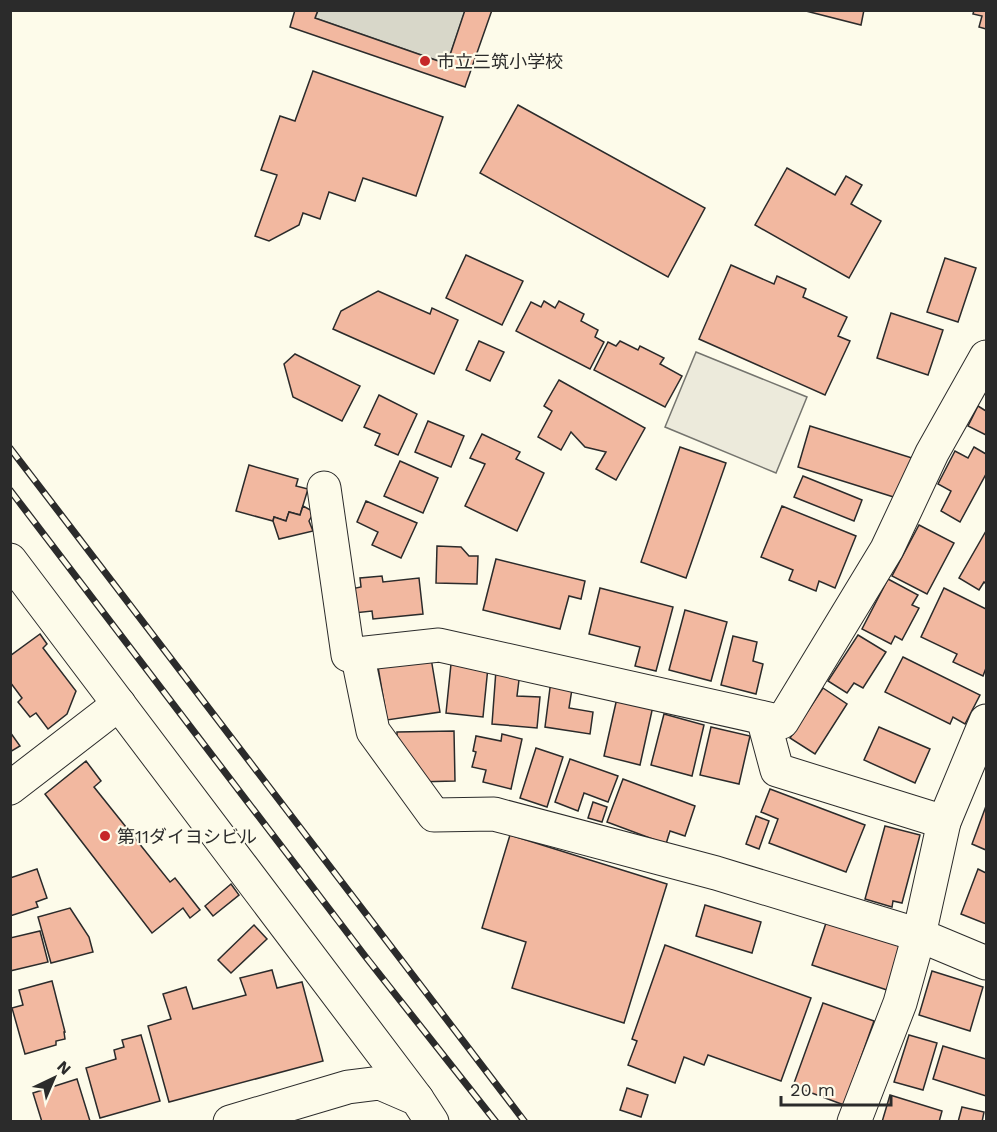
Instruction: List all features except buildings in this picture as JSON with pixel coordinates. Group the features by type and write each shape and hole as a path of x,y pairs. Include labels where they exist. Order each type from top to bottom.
{"street":[{"path":"324,488 348,655 439,645 782,722 887,549 932,453 987,357"},
{"path":"10,560 424,1110"},
{"path":"357,653 373,731 434,815 494,814 716,873 919,935 987,963"},
{"path":"10,788 119,704"},
{"path":"763,718 777,770 944,822"},
{"path":"854,1122 900,1004 919,935 944,822 987,721"},
{"path":"230,1122 348,1087 380,1083 424,1110"}],"shaded area":[{"path":"318,11 465,11 447,64 315,18"},
{"path":"696,352 807,397 776,473 665,427"}],"railway":[{"path":"10,448 525,1122"},
{"path":"10,490 365,956 496,1122"}],"place":[{"name":"市立三筑小学校","path":"425,61"},
{"name":"第11ダイヨシビル","path":"105,836"}]}
